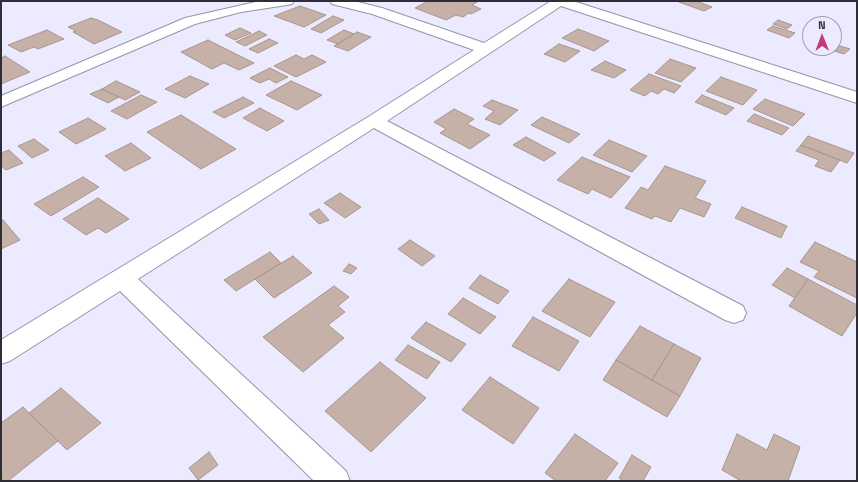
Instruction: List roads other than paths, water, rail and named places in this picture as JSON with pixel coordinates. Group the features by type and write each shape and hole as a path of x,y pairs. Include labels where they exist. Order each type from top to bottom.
{"street":[{"path":"1,102 190,21 242,8 287,1"},
{"path":"337,1 377,11 486,48"},
{"path":"1,353 374,121 560,1 857,98"},
{"path":"374,121 734,313"},
{"path":"122,279 336,481"}]}
